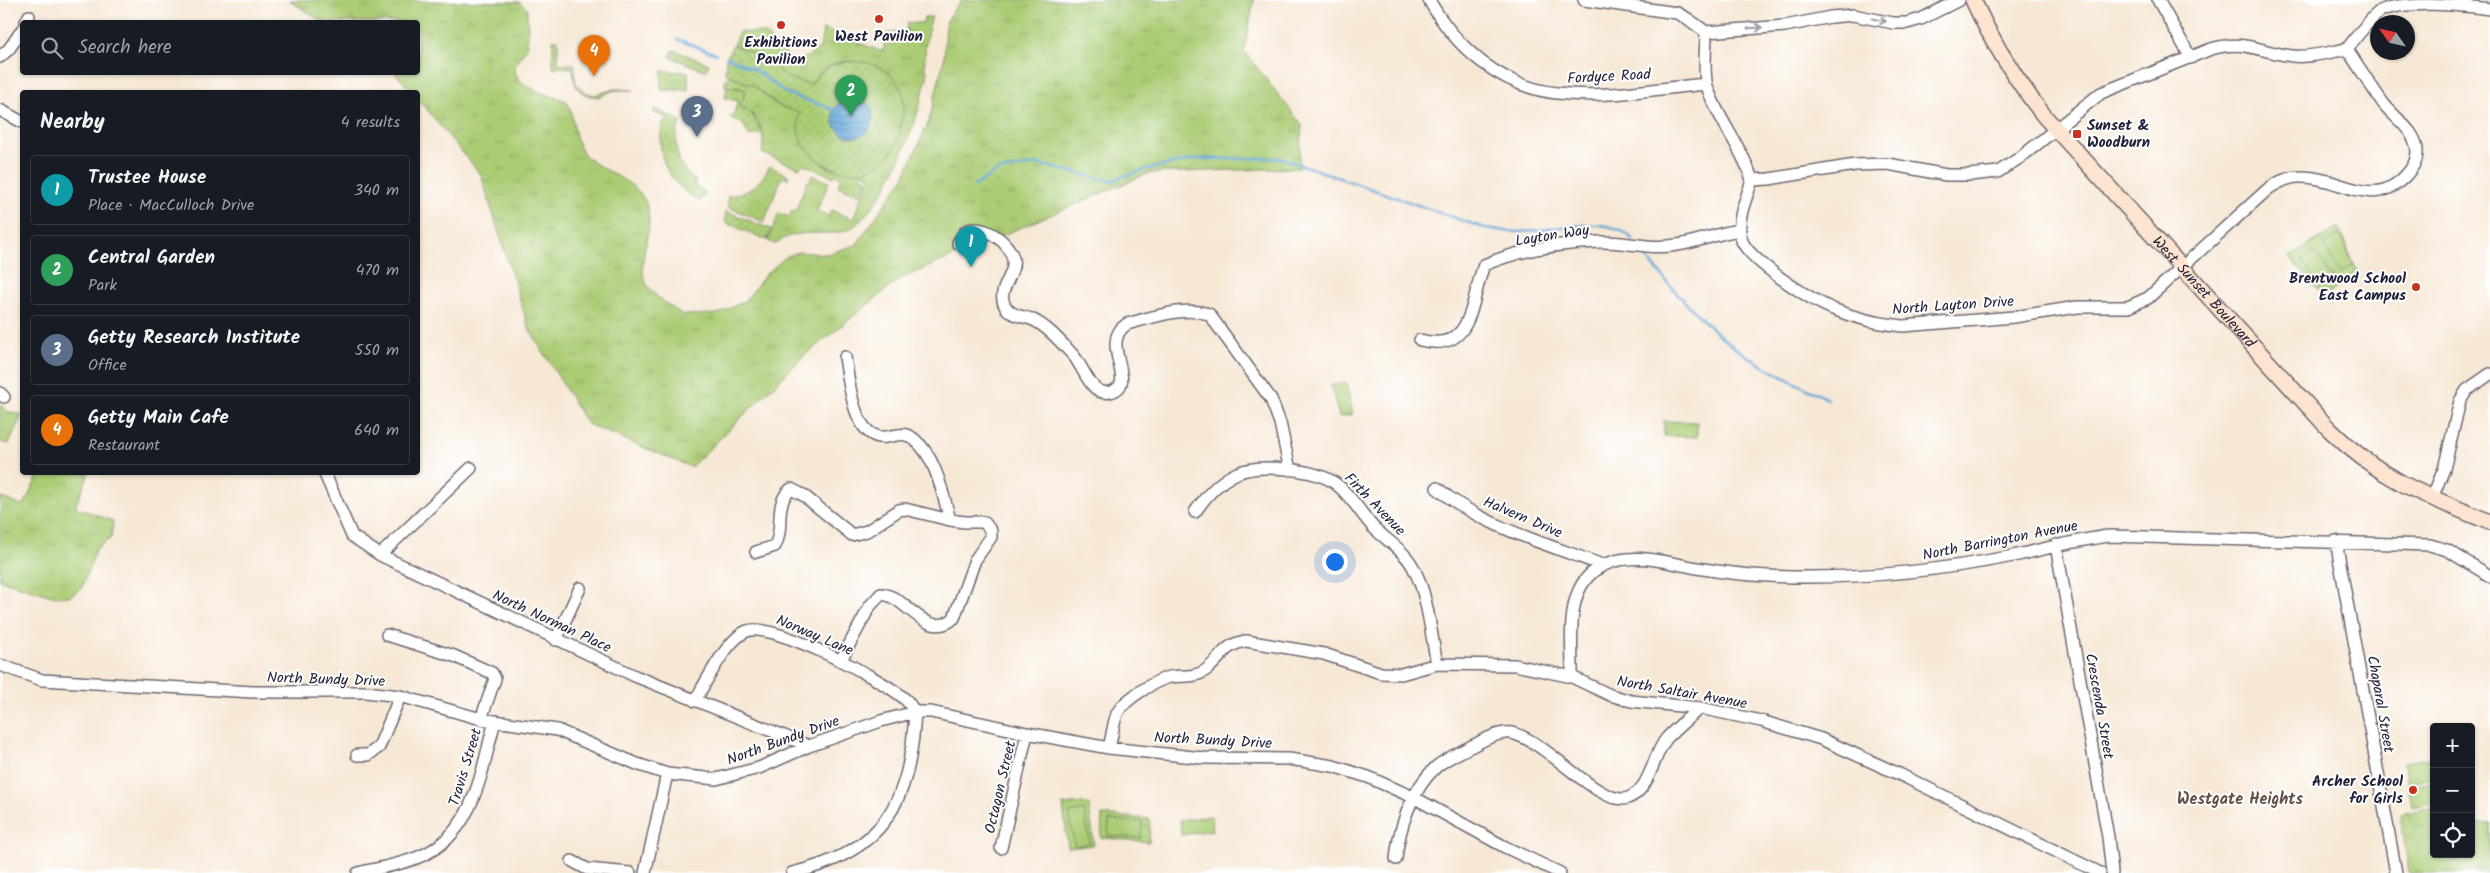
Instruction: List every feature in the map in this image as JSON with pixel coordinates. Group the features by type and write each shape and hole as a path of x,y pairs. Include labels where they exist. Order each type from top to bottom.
{"main road":[{"name":"West Sunset Boulevard","path":"1973,0 1988,34 2010,69 2055,129 2342,441 2385,475 2432,498 2490,522"}],"street":[{"name":"Fordyce Road","path":"1429,0 1455,38 1473,56 1494,71 1519,83 1556,93 1587,94 1706,84"},
{"path":"1584,0 1677,13 1688,18 1706,32 1785,26 1831,17 1853,15 1893,23 1907,23 1921,20 1959,0"},
{"path":"2158,0 2191,58"},
{"path":"1706,32 1706,84 1712,101 1748,164 1752,180 1855,165 1888,164 1946,175 1970,175 1998,172 2022,156 2101,93 2229,44 2245,45 2292,56 2347,49 2382,10 2397,4 2415,1 2490,9"},
{"path":"0,57 9,49 20,33"},
{"name":"North Layton Drive","path":"1752,180 1742,211 1740,230 1745,249 1754,259 1831,308 1886,325 1956,323 2077,307 2128,307 2148,298 2278,182 2289,178 2306,177 2353,190 2380,191 2395,185 2413,166 2417,157 2417,146 2413,136 2384,104 2347,49"},
{"path":"0,110 20,121"},
{"path":"958,243 966,231 977,229 984,230 1010,249 1014,259 1013,268 1004,288 1004,304 1010,311 1040,324 1072,353 1096,389 1104,392 1112,392 1119,387 1122,380 1115,344 1116,334 1121,327 1178,312 1196,310 1210,314 1277,410 1290,470"},
{"name":"Layton Way","path":"1420,340 1436,344 1450,340 1459,334 1467,322 1484,265 1495,261 1550,247 1602,242 1644,247 1677,245 1716,233 1740,230"},
{"path":"845,357 856,410 864,429 874,436 905,434 915,439 932,465 950,520"},
{"path":"2432,498 2444,469 2460,401 2467,390 2490,374"},
{"path":"380,555 471,468"},
{"name":"Firth Avenue","path":"1195,512 1208,494 1238,472 1257,469 1290,470 1313,473 1327,478 1338,485 1362,516 1405,555 1415,570 1421,587 1437,664"},
{"name":"North Norman Place","path":"325,475 352,536 380,555 556,640 695,701 809,746"},
{"name":"Halvern Drive","path":"1437,488 1452,501 1502,527 1602,565"},
{"path":"756,552 775,546 779,539 781,501 791,489 803,495 852,535 867,531 899,510 905,509 950,520 964,522 978,520 989,526 991,537 975,560 954,618 948,624 939,625 924,620 912,614 897,598 881,594 870,606 841,660"},
{"name":"North Barrington Avenue","path":"1602,565 1635,558 1724,572 1768,576 1877,575 1957,566 2109,536 2430,545 2457,555 2490,576"},
{"name":"Chaparal Street","path":"2336,541 2396,873"},
{"name":"Crescenda Street","path":"2056,545 2108,837 2112,873"},
{"path":"1572,678 1573,606 1588,577 1602,565"},
{"path":"556,640 580,588"},
{"name":"Norway Lane","path":"695,701 734,641 744,632 755,628 771,631 841,660 906,700 915,712"},
{"name":"Travis Street","path":"387,635 454,656 492,674 495,679 481,719"},
{"name":"North Saltair Avenue","path":"1109,748 1117,715 1129,700 1163,679 1199,674 1209,668 1226,648 1234,643 1246,641 1324,654 1381,673 1400,674 1437,664 1515,665 1572,678 1610,695 1630,701 1700,708 1761,721 1821,739 1901,775 2100,873"},
{"name":"North Bundy Drive","path":"0,666 42,680 253,692 366,692 400,696 481,719 557,730 637,764 667,774 716,779 759,768 809,746 881,721 915,712 931,712 1027,734 1109,748 1203,758 1289,759 1333,766 1368,776 1415,798 1505,847 1560,873"},
{"path":"357,755 368,755 379,747 400,696"},
{"path":"1396,859 1402,822 1424,780 1436,767 1448,759 1490,737 1510,732 1525,738 1550,754 1598,792 1611,799 1626,799 1637,793 1646,781 1656,754 1666,740 1700,708"},
{"path":"792,873 814,868 841,857 868,839 886,820 900,795 910,769 915,712"},
{"name":"Travis Street","path":"358,873 422,856 438,847 454,834 465,818 474,796 495,721"},
{"name":"Octagon Street","path":"1001,848 1027,734"},
{"path":"645,873 667,774"},
{"path":"572,861 587,869 630,873"}],"green space":[{"path":"289,0 520,2 527,9 528,35 525,50 516,64 515,72 518,78 533,89 567,101 581,150 600,167 626,181 640,193 645,201 649,224 643,258 645,280 657,296 683,315 718,314 745,301 766,274 787,256 799,252 827,254 856,245 903,179 929,121 944,59 946,22 963,0 1254,0 1244,51 1302,125 1299,168 1149,173 900,279 806,354 691,467 587,424 529,329 481,175 420,101 420,90 410,90 397,75 420,75 420,20 319,20"},
{"path":"924,17 932,17 925,47 927,78 915,122 890,179 879,197 857,224 848,230 797,234 775,244 768,241 779,213 789,217 792,211 795,212 807,182 809,182 812,175 829,182 817,211 829,216 831,210 853,219 870,176 862,173 861,177 867,179 860,195 838,186 841,177 836,174 834,177 803,164 799,168 762,153 763,139 760,125 752,114 740,106 740,88 725,86 725,79 728,79 729,75 754,86 773,102 801,113 799,130 806,147 819,161 836,170 875,164 890,154 898,140 904,99 893,80 883,71 870,65 856,62 830,65 820,73 812,85 788,78 762,57 733,45 739,32 764,33 791,59 800,61 820,49 823,29 883,51 885,45 883,44 887,33 906,32 907,23 923,23"},
{"path":"553,40 558,40 558,64 575,64 575,81 582,90 594,95 614,89 634,90 615,90 598,97 581,92 574,80 573,68 553,67"},
{"path":"733,45 762,57 788,78 811,85 820,73 832,66 846,62 861,62 875,65 888,72 897,83 903,97 904,107 899,138 886,158 870,169 851,172 833,168 817,159 804,146 798,130 800,113 780,106 754,86 725,73 726,58"},
{"path":"673,50 709,64 706,71 670,57"},
{"path":"662,71 688,72 688,90 661,90"},
{"path":"727,86 746,90 740,106 751,113 763,133 749,136 743,124 731,118 738,101 725,98"},
{"path":"654,108 681,121 676,137 678,154 684,169 696,181 694,186 705,192 700,201 680,187 666,168 662,157 661,133 664,121 667,122 668,119 654,113"},
{"path":"770,166 789,176 788,179 782,177 764,222 728,207 728,196 743,193 754,187"},
{"path":"725,211 771,229 767,240 726,223"},
{"path":"2338,227 2357,271 2324,297 2289,257"},
{"path":"2339,235 2354,265 2339,273 2324,243"},
{"path":"2315,252 2333,279 2320,288 2302,260"},
{"path":"1346,382 1353,414 1339,417 1331,385"},
{"path":"0,404 7,411 20,414 20,419 9,444 0,442"},
{"path":"1664,421 1697,422 1697,437 1664,436"},
{"path":"38,475 88,475 75,507 113,521 111,538 96,549 82,588 70,596 55,597 0,580 0,497 20,505 25,503"},
{"path":"2430,758 2430,779 2408,783 2404,762"},
{"path":"2430,783 2430,804 2412,807 2408,786"},
{"path":"1083,803 1089,805 1094,845 1068,848 1063,805"},
{"path":"2430,808 2430,858 2475,858 2475,822 2478,824 2490,824 2490,873 2409,873 2400,814"},
{"path":"1084,810 1090,843 1075,846 1069,813"},
{"path":"1102,815 1150,819 1149,842 1101,838"},
{"path":"1211,816 1213,830 1181,835 1180,820"},
{"path":"1109,820 1142,822 1141,838 1108,836"},
{"path":"2490,824 2490,866 2479,869 2469,868 2455,858 2475,858 2475,825"}],"water":[{"path":"857,97 864,100 870,106 873,117 872,125 864,134 857,137 849,137 842,134 834,125 833,113 836,106 845,98"}],"waterway":[{"path":"677,39 716,54"},
{"path":"727,57 755,70 786,93 835,110"},
{"path":"974,186 997,171 1038,164 1110,181 1147,169 1195,159 1282,158 1484,228 1518,232 1578,225 1595,225 1622,231 1633,240"},
{"path":"1641,250 1681,297 1725,340 1762,365 1828,399"}],"place":[{"name":"West Pavilion","path":"879,19"},
{"name":"Exhibitions Pavilion","path":"781,25"},
{"name":"Getty Main Cafe","path":"594,76"},
{"name":"Central Garden","path":"851,116"},
{"name":"Sunset & Woodburn","path":"2077,134"},
{"name":"Getty Research Institute","path":"697,137"},
{"name":"Trustee House","path":"971,267"},
{"name":"Brentwood School East Campus","path":"2416,287"},
{"name":"Archer School for Girls","path":"2413,790"}],"district":[{"name":"Westgate Heights","path":"2240,798"}]}
